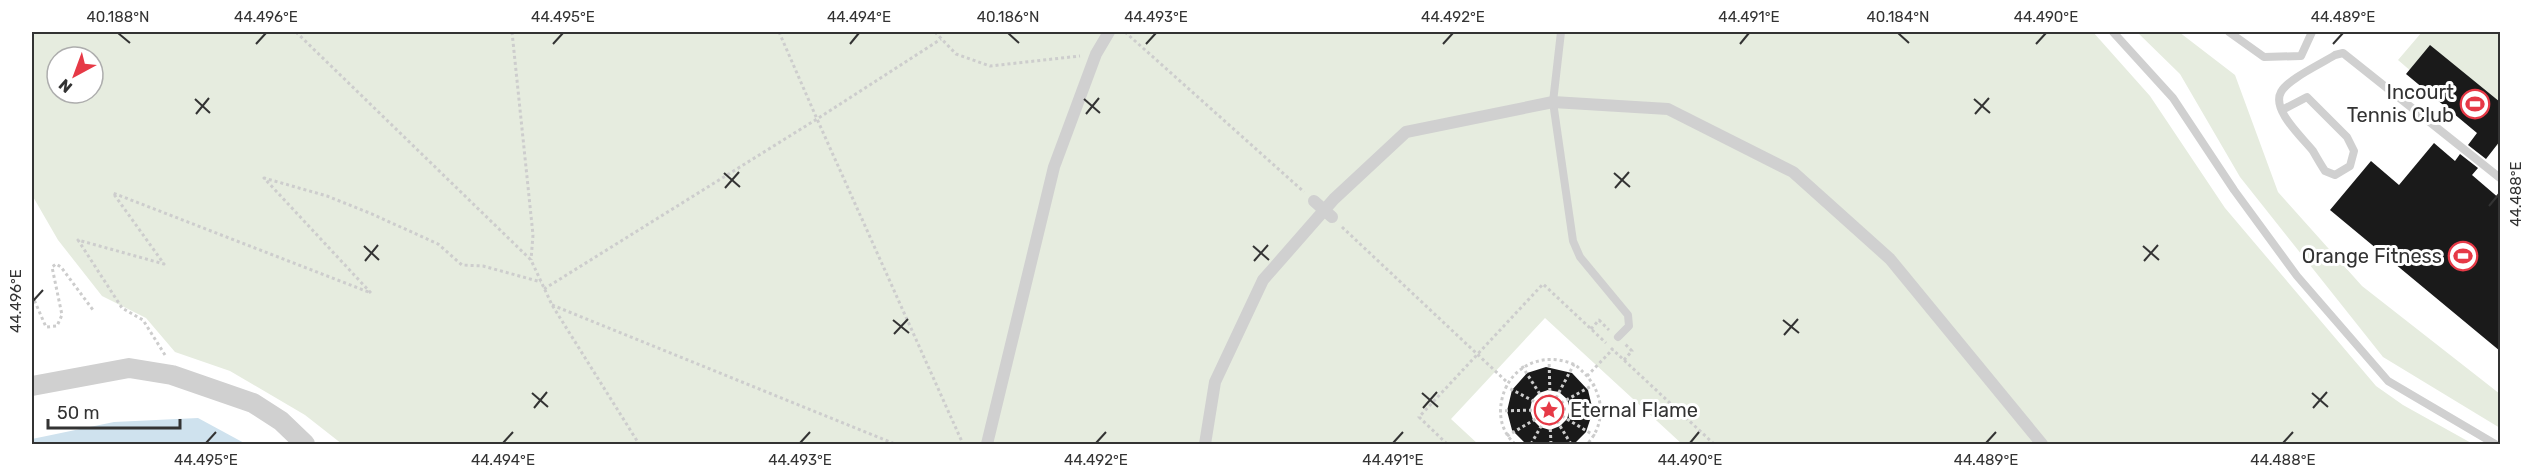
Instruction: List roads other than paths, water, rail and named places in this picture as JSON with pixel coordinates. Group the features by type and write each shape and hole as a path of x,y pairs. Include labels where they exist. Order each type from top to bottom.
{"street":[{"path":"987,444 1054,167 1096,54 1109,32"},
{"path":"1205,444 1215,382 1263,279 1324,210 1406,132 1553,102 1668,109 1793,172 1890,259 2042,444"},
{"path":"32,386 129,368 172,375 253,403 281,421 305,444"}],"lane":[{"path":"1561,32 1553,102 1573,241 1580,257 1628,315 1629,326 1617,337"},
{"path":"2113,32 2173,98 2234,190 2297,276 2388,381 2495,444"},
{"path":"2229,32 2264,57 2282,57 2301,56 2312,32"},
{"path":"2282,110 2307,97 2347,137 2354,151 2350,166 2335,175 2325,171 2282,110 2279,99 2282,91 2335,55 2343,53 2500,178"}],"water":[{"path":"198,418 246,444 32,444 32,439 114,422"}],"place":[{"name":"Incourt Tennis Club","path":"2475,104"},
{"name":"Orange Fitness","path":"2463,256"},
{"name":"Eternal Flame","path":"1549,410"}]}
